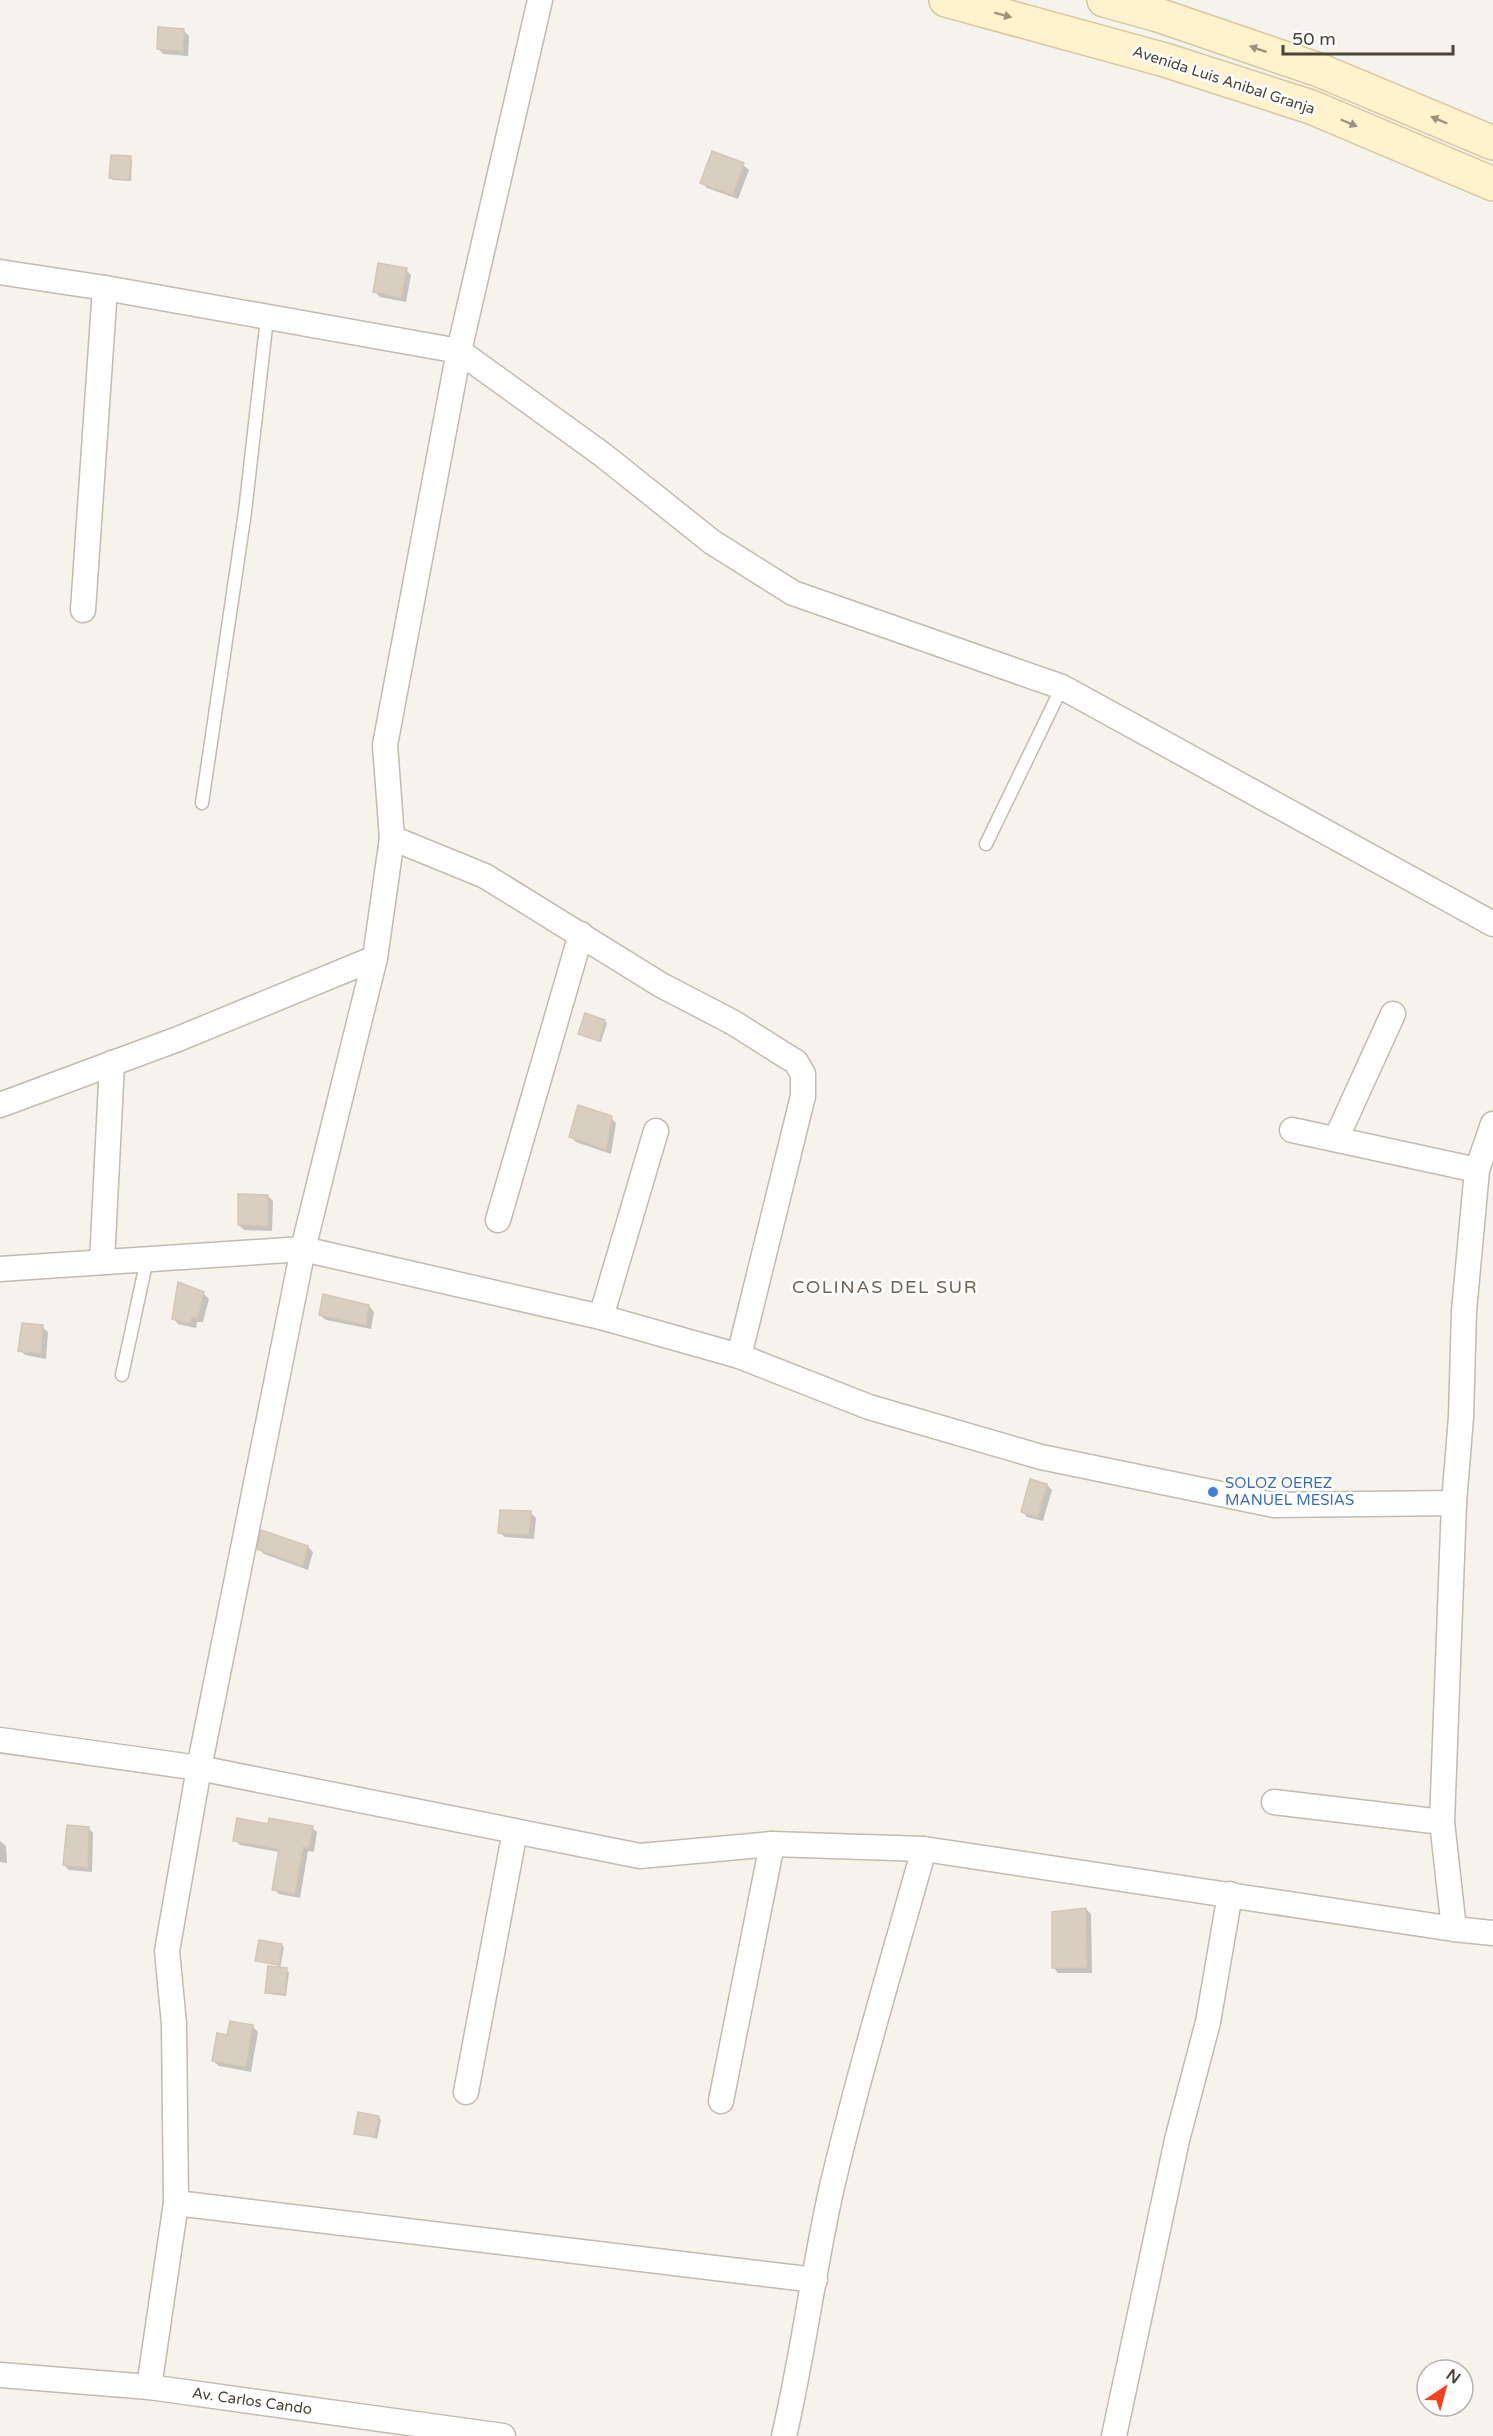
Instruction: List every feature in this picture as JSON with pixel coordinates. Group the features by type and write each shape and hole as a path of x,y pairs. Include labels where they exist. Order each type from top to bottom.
{"main road":[{"name":"Avenida Luis Anibal Granja","path":"946,0 1165,60 1311,106 1493,184"},
{"path":"1104,0 1158,15 1319,70 1493,143"}],"street":[{"path":"148,2387 176,2203 174,2024 167,1951 199,1768 303,1249 375,958 392,838 385,745 459,351 540,0"},
{"path":"0,272 105,288 459,351 603,455 712,542 793,592 1062,687 1493,924"},
{"path":"83,610 105,288"},
{"path":"392,838 485,876 661,986 734,1023 796,1062 803,1074 803,1096 739,1356"},
{"path":"498,1220 580,934"},
{"path":"0,1105 375,958"},
{"path":"1336,1139 1393,1014"},
{"path":"102,1262 112,1063"},
{"path":"1454,1929 1442,1822 1454,1503 1461,1417 1464,1311 1493,1124"},
{"path":"1292,1130 1485,1172"},
{"path":"601,1317 656,1131"},
{"path":"0,1269 303,1249 601,1317 739,1356 869,1407 1041,1457 1274,1505 1454,1503"},
{"path":"0,1740 199,1768 640,1856 772,1844 924,1849 1493,1933"},
{"path":"1274,1802 1442,1822"},
{"path":"466,2092 515,1831"},
{"path":"722,2101 772,1844"},
{"path":"784,2436 798,2376 831,2192 924,1849"},
{"path":"1114,2436 1177,2140 1208,2022 1230,1894"},
{"path":"176,2203 814,2280"},
{"name":"Av. Carlos Cando","path":"0,2375 148,2387 502,2436"}],"lane":[{"path":"202,803 245,512 267,318"},
{"path":"986,844 1062,687"},
{"path":"122,1375 147,1259"}],"building":[{"path":"158,27 184,29 183,51 157,49"},
{"path":"712,151 744,163 733,195 700,183"},
{"path":"111,155 131,156 129,180 109,178"},
{"path":"378,263 407,268 401,298 373,292"},
{"path":"585,1013 605,1020 599,1041 578,1034"},
{"path":"578,1105 612,1116 606,1150 569,1137"},
{"path":"238,1194 268,1195 268,1226 238,1225"},
{"path":"178,1282 204,1292 198,1318 192,1317 191,1324 172,1319"},
{"path":"323,1294 369,1305 366,1325 319,1315"},
{"path":"22,1323 43,1325 41,1354 18,1351"},
{"path":"1030,1479 1047,1484 1038,1517 1021,1512"},
{"path":"500,1510 531,1511 529,1535 498,1533"},
{"path":"261,1530 308,1546 303,1566 257,1549"},
{"path":"237,1818 268,1824 269,1818 313,1826 309,1848 303,1847 295,1894 272,1890 279,1849 233,1841"},
{"path":"67,1825 89,1827 88,1868 63,1865"},
{"path":"1086,1908 1087,1968 1052,1968 1052,1912"},
{"path":"259,1940 282,1944 279,1965 255,1961"},
{"path":"268,1966 287,1968 285,1994 265,1993"},
{"path":"230,2021 253,2025 246,2067 212,2061 217,2033 227,2035"},
{"path":"358,2112 379,2116 375,2137 354,2134"}],"place":[{"name":"SOLOZ OEREZ MANUEL MESIAS","path":"1213,1492"}],"district":[{"name":"COLINAS DEL SUR","path":"885,1287"}]}
